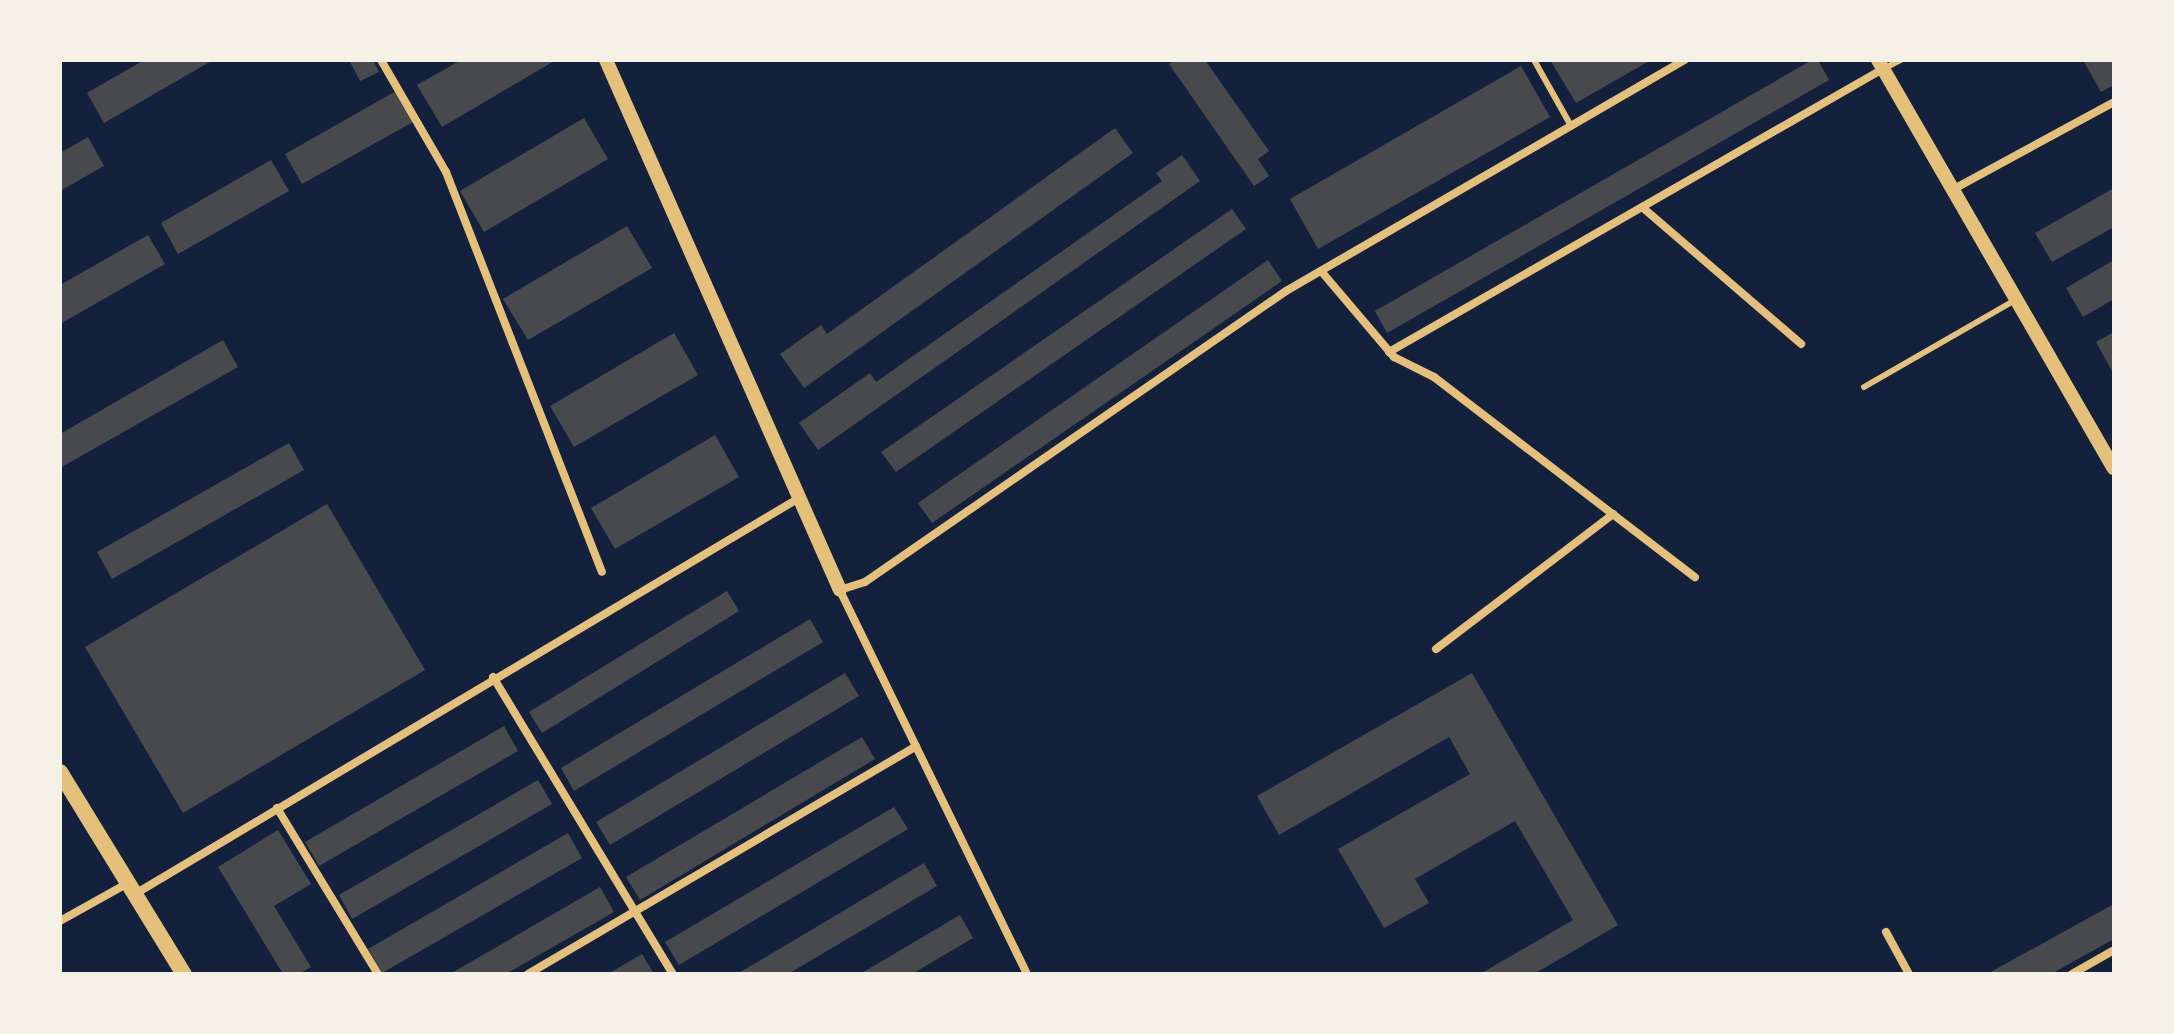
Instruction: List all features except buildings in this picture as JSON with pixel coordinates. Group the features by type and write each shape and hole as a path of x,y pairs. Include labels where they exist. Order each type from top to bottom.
{"main road":[{"path":"60,772 184,974"}],"street":[{"path":"381,60 446,172 602,572"},
{"path":"606,60 840,590 1027,974"},
{"path":"840,590 865,582 1321,271 1685,60"},
{"path":"1389,352 1881,65 2114,468"},
{"path":"1952,190 2114,102"},
{"path":"1642,207 1801,344"},
{"path":"1321,271 1389,352 1434,377 1695,577"},
{"path":"60,921 131,888 277,808 799,498"},
{"path":"1436,649 1613,514"},
{"path":"493,677 673,974"},
{"path":"528,974 636,914 916,746"},
{"path":"277,808 378,974"},
{"path":"1886,932 1909,974"},
{"path":"2072,974 2114,950"}],"lane":[{"path":"1534,60 1571,126"},
{"path":"1881,65 1901,60"},
{"path":"1864,387 2015,300"}]}
